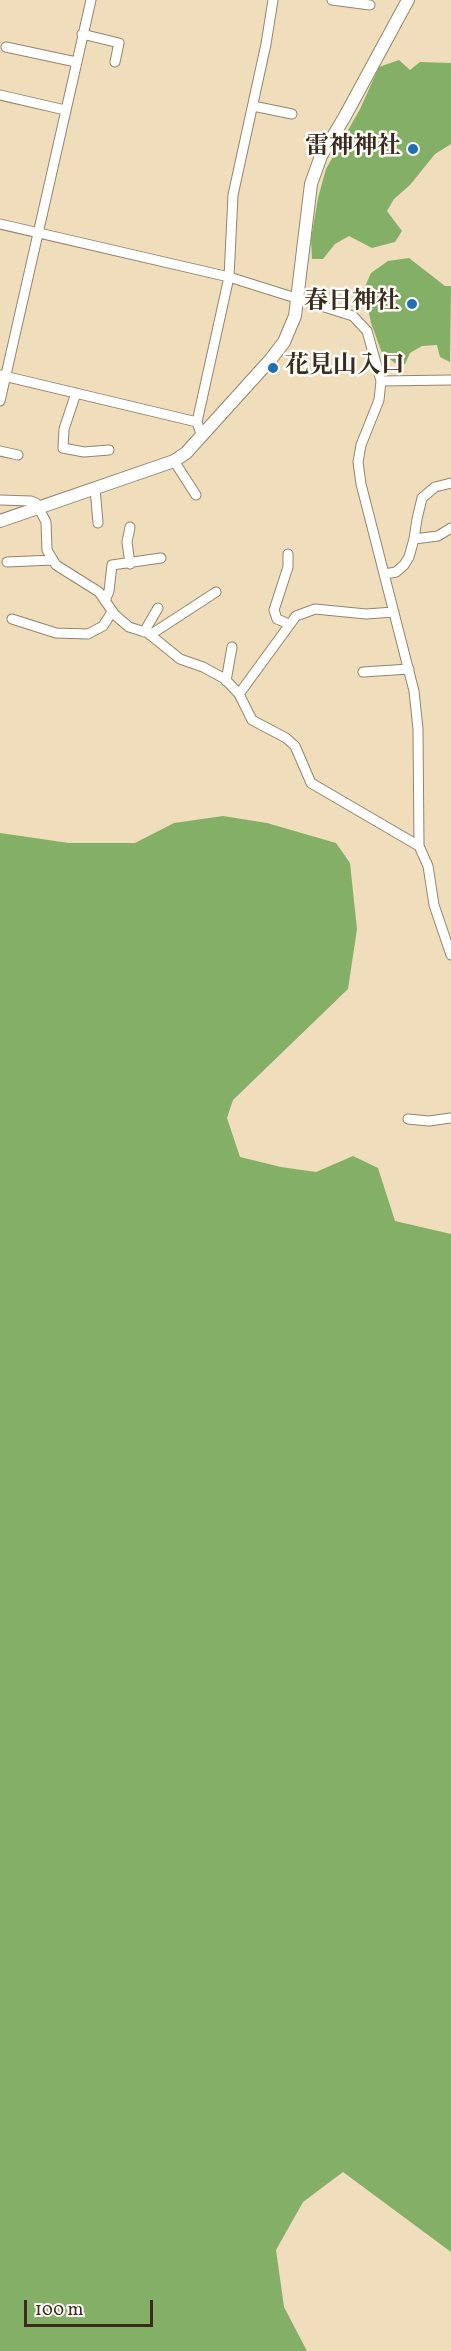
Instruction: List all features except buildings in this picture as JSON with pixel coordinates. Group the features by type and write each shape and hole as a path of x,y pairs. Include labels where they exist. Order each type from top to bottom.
{"street":[{"path":"0,401 3,376 90,0"},
{"path":"202,437 197,422 229,277 233,195 266,44 273,0"},
{"path":"332,0 370,5"},
{"path":"0,521 174,460 186,453 284,342 295,316 311,184 321,156 408,0"},
{"path":"82,34 119,43 115,62"},
{"path":"6,47 76,62"},
{"path":"0,95 65,110"},
{"path":"253,105 292,114"},
{"path":"0,224 229,277 345,314 359,320 367,331 381,381 380,399 361,445 358,462 361,484 409,669 417,711 419,846 428,866 434,905 451,955"},
{"path":"3,376 197,422"},
{"path":"381,381 451,380"},
{"path":"76,393 64,429 63,448 84,452 109,450"},
{"path":"0,451 18,455"},
{"path":"174,460 196,495"},
{"path":"385,574 396,572 410,558 423,498 435,488 451,483"},
{"path":"95,488 98,523"},
{"path":"0,500 31,501 39,507 46,522 47,550 56,565 99,592 112,612 129,627 147,633 180,659 203,668 226,681 239,694 252,720 286,738 295,746 311,783 419,846"},
{"path":"130,527 127,542 130,564"},
{"path":"414,539 438,536 451,528"},
{"path":"288,554 289,563 274,610 278,619 289,624"},
{"path":"105,601 109,591 112,565 161,558"},
{"path":"7,562 52,560"},
{"path":"147,633 216,592"},
{"path":"147,633 158,608"},
{"path":"239,694 296,616 315,609 366,614 394,612"},
{"path":"12,619 56,633 88,634 103,626 112,612"},
{"path":"226,681 232,647"},
{"path":"363,672 409,669"},
{"path":"408,1119 429,1121 451,1118"}],"green space":[{"path":"399,60 410,70 420,62 451,63 451,144 435,154 410,185 394,199 387,211 402,231 395,242 372,248 349,236 335,244 323,259 312,259 311,239 326,169 360,109 379,67"},
{"path":"409,258 445,286 451,286 450,362 440,357 437,345 422,346 410,353 405,364 399,366 382,353 371,323 364,289 371,273 388,261"},
{"path":"223,816 267,823 336,843 350,863 357,929 348,989 233,1100 227,1118 240,1157 281,1167 316,1172 353,1156 378,1168 395,1221 451,1234 451,2252 343,2172 303,2202 276,2250 284,2307 307,2351 0,2351 0,833 69,843 135,843 174,823"}],"place":[{"name":"雷神神社","path":"413,149"},
{"name":"春日神社","path":"412,304"},
{"name":"花見山入口","path":"273,368"}]}
